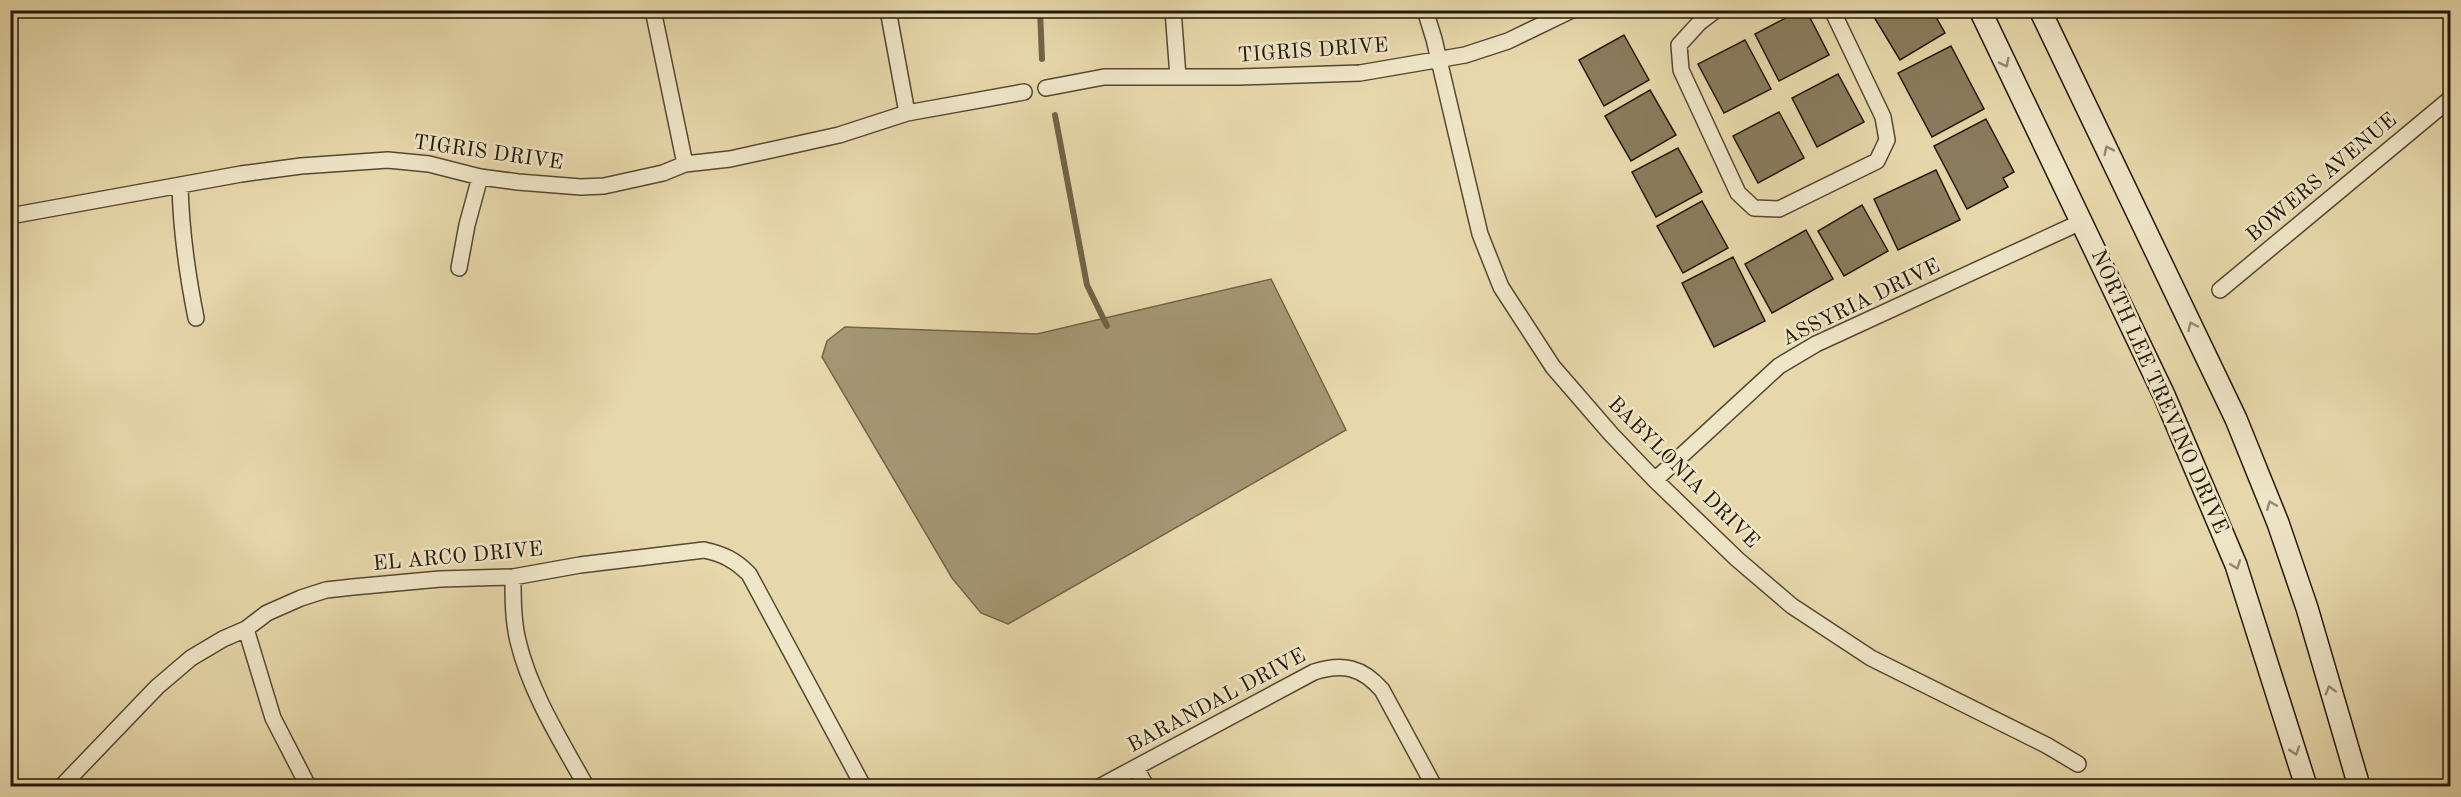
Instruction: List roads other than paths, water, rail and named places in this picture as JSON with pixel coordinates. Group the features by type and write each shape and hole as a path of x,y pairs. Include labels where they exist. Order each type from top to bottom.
{"main road":[{"name":"NORTH LEE TREVINO DRIVE","path":"1980,10 2164,395 2236,565 2306,786"},
{"path":"2040,10 2236,418 2278,523 2307,608 2360,786"}],"street":[{"path":"653,10 685,164"},
{"path":"888,10 908,114"},
{"path":"1173,10 1178,77"},
{"name":"BABYLONIA DRIVE","path":"1425,10 1480,234 1502,287 1553,367 1655,480 1737,559 1792,606 1871,658 2046,745 2078,764"},
{"name":"TIGRIS DRIVE","path":"1046,88 1104,77 1360,73 1465,55 1508,41 1572,10"},
{"path":"1716,10 1700,22 1679,45 1681,70 1738,193 1754,208 1779,209 1876,161 1887,140 1883,117 1832,10"},
{"name":"TIGRIS DRIVE","path":"10,216 301,166 388,160 429,164 480,177 581,187 604,186 663,173 685,164 730,159 838,135 908,114 1024,92"},
{"name":"BOWERS AVENUE","path":"2220,290 2451,99"},
{"path":"459,268 467,225 480,177"},
{"path":"180,185 187,274 196,318"},
{"name":"ASSYRIA DRIVE","path":"1655,480 1779,366 1816,344 2081,222"},
{"name":"EL ARCO DRIVE","path":"62,786 157,687 190,658 246,629 267,613 301,598 326,590 440,579 513,577 589,564 704,550 722,554 737,562 749,574 863,786"},
{"path":"513,577 513,609 518,641 527,671 586,786"},
{"path":"246,629 273,718 308,786"},
{"name":"BARANDAL DRIVE","path":"1101,786 1314,672 1330,667 1356,669 1371,677 1382,690 1434,786"},
{"path":"1136,768 1146,786"}],"waterway":[{"path":"1040,10 1042,59"},
{"path":"1055,115 1087,285 1107,326"}]}
